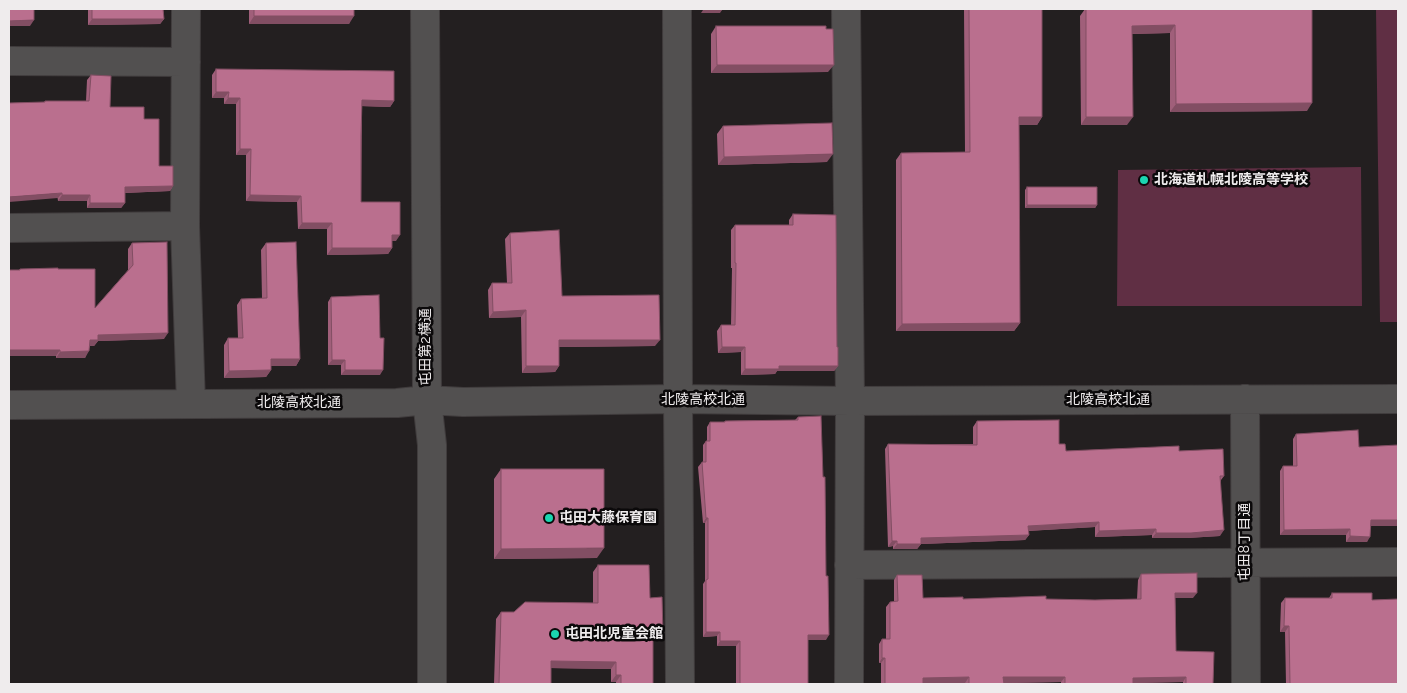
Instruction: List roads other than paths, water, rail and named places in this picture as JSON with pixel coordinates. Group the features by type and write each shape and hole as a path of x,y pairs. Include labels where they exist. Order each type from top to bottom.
{"street":[{"path":"186,9 185,226 191,404"},
{"name":"屯田第2横通","path":"425,9 427,400 432,445 432,684"},
{"path":"677,9 680,684"},
{"path":"846,9 850,401 849,684"},
{"path":"9,61 186,62"},
{"path":"9,228 185,226"},
{"name":"北陵高校北通","path":"9,405 397,403 427,400 463,402 1398,399"},
{"name":"屯田8丁目通","path":"1245,400 1246,684"},
{"path":"849,565 1398,562"}],"place":[{"name":"北海道札幌北陵高等学校","path":"1144,180"},
{"name":"屯田大藤保育園","path":"549,518"},
{"name":"屯田北児童会館","path":"555,634"}]}
